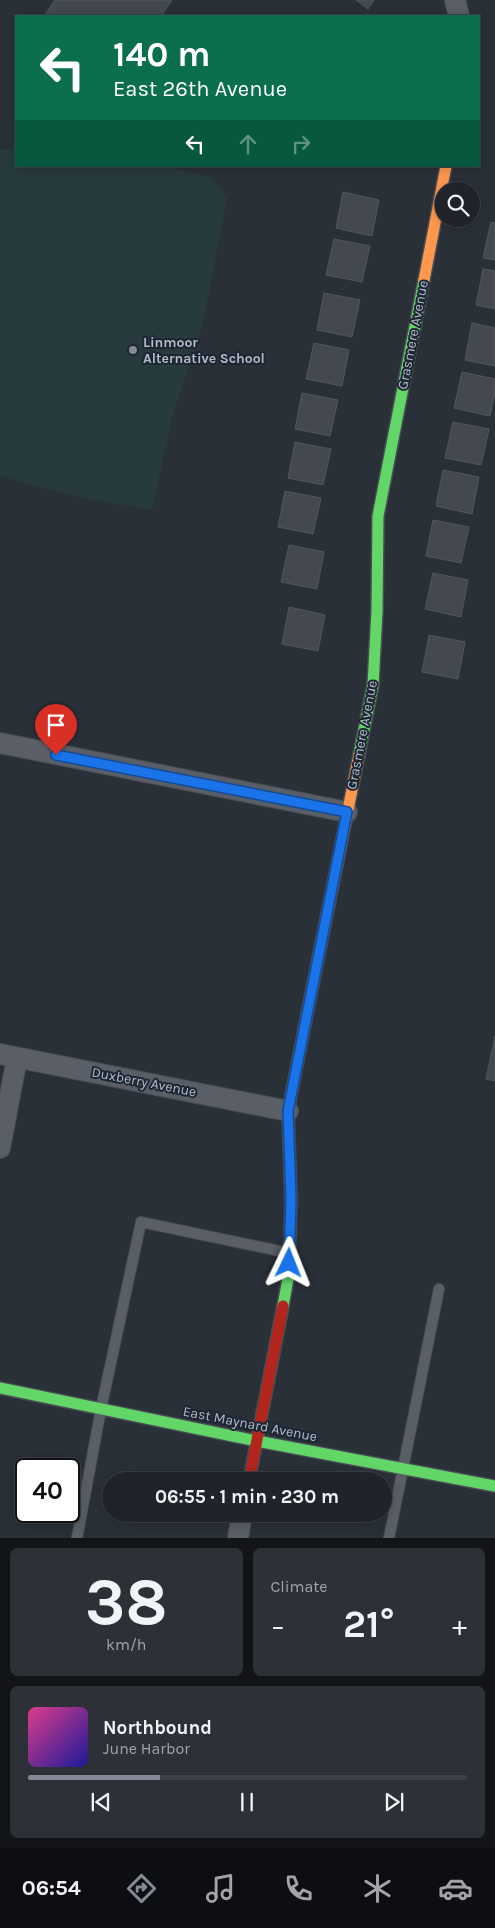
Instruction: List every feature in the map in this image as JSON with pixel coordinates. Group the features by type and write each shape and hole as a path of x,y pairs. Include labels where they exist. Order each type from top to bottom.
{"street":[{"path":"455,0 459,15"},
{"name":"Grasmere Avenue","path":"251,1472 289,1273 291,1200 288,1111 373,685 377,611 378,516 446,167"},
{"path":"0,744 347,812"},
{"path":"0,1148 9,1056"},
{"name":"Duxberry Avenue","path":"9,1056 288,1111"},
{"name":"East Maynard Avenue","path":"0,1388 257,1441 495,1486"},
{"path":"238,1538 241,1522"}],"lane":[{"path":"77,1538 101,1409 140,1222 289,1253"},
{"path":"389,1538 438,1289"}],"green space":[{"path":"0,149 15,149 15,167 166,167 212,177 227,200 202,327 171,420 152,510 78,497 0,476"}],"building":[{"path":"55,0 172,0 162,15 45,15"},
{"path":"356,0 374,0 368,9"},
{"path":"343,192 379,200 372,236 336,228"},
{"path":"491,222 495,223 495,260 483,258"},
{"path":"334,239 370,246 362,282 326,275"},
{"path":"483,269 495,271 495,309 476,305"},
{"path":"324,293 360,300 352,337 317,330"},
{"path":"472,323 495,328 495,366 465,360"},
{"path":"314,343 349,350 342,386 306,379"},
{"path":"462,372 495,379 495,392 490,416 454,408"},
{"path":"302,393 338,400 330,436 295,429"},
{"path":"453,422 489,429 481,465 445,458"},
{"path":"295,442 331,449 323,485 288,478"},
{"path":"443,470 479,477 472,514 436,506"},
{"path":"285,491 321,498 313,534 278,527"},
{"path":"433,520 469,527 461,563 426,556"},
{"path":"289,545 324,552 317,589 281,582"},
{"path":"433,573 468,580 461,617 425,609"},
{"path":"289,607 325,615 318,651 282,644"},
{"path":"429,635 465,642 458,679 422,672"},
{"path":"495,1036 495,1081 486,1079"}],"traffic: fast":[{"path":"359,755 373,685 377,611 378,516 424,280"},
{"path":"283,1306 289,1273 291,1200 288,1111 318,959"},
{"path":"0,1388 257,1441 495,1486"}],"traffic: slow":[{"path":"424,280 446,167"},
{"path":"318,959 359,755"}],"traffic: jam":[{"path":"251,1472 283,1306"}],"place":[{"name":"Linmoor Alternative School","path":"133,350"}],"route":[{"path":"56,755 347,812 288,1111 291,1200 289,1263"}]}
